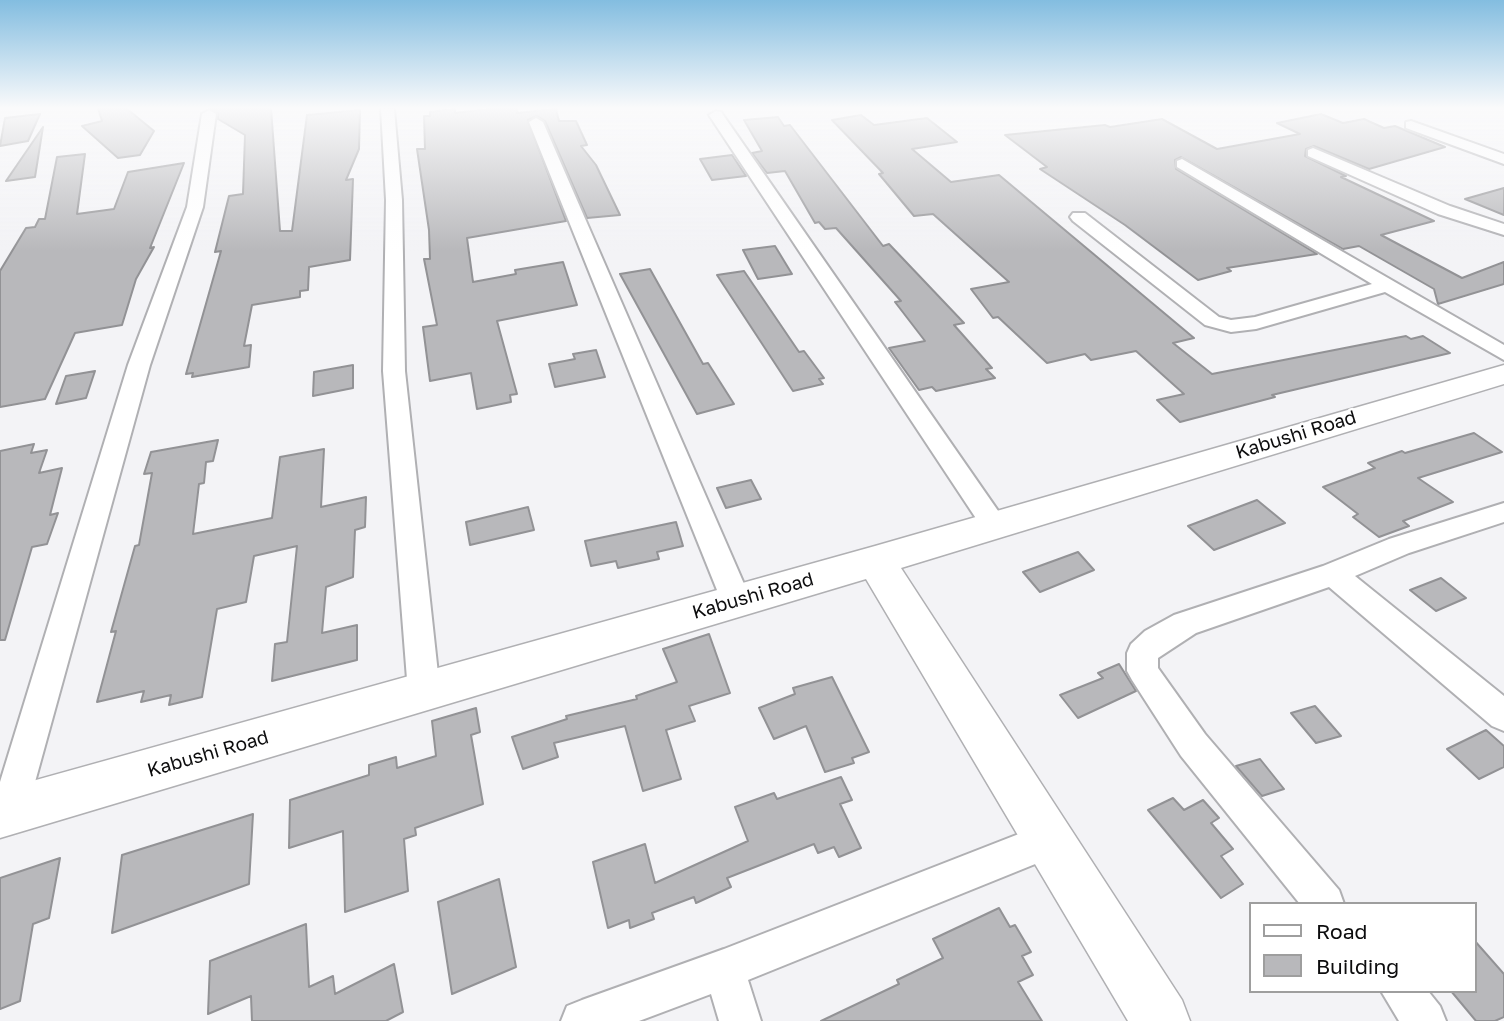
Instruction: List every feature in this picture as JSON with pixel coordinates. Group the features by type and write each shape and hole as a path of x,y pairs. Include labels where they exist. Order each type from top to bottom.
{"main road":[{"name":"Kabushi Road","path":"4,812 875,561 1504,374"},
{"path":"875,561 1161,1021"}],"street":[{"path":"4,812 139,365 195,207 203,156"},
{"path":"391,156 394,200 394,371 424,692"},
{"path":"550,156 736,600"},
{"path":"744,156 995,525"},
{"path":"1318,156 1444,210 1504,230"},
{"path":"1182,164 1504,354"},
{"path":"1079,217 1212,321 1231,326 1256,323 1385,285"},
{"path":"1323,902 1193,746 1143,671 1142,653 1156,640 1185,624 1333,574 1399,546 1504,512"},
{"path":"1333,574 1504,716"},
{"path":"582,1021 724,969 1047,841"},
{"path":"724,969 740,1021"},
{"path":"1403,993 1425,1021"}],"building":[{"path":"23,156 38,156 35,177 6,181"},
{"path":"85,156 77,214 114,209 128,172 184,163 150,248 154,247 136,279 122,325 75,333 45,399 0,407 0,271 26,228 35,227 39,219 45,219 57,157"},
{"path":"244,156 274,156 280,231 292,231 302,156 356,156 346,180 353,179 350,260 309,267 308,290 300,291 300,297 252,305 244,346 251,345 249,367 192,377 193,373 186,374 221,251 215,252 229,196 243,194"},
{"path":"418,156 541,156 566,221 467,238 473,282 516,274 515,270 563,262 577,305 497,321 517,394 510,395 511,402 477,409 471,373 430,381 423,327 437,325 424,259 430,259 429,230"},
{"path":"560,156 589,156 596,165 620,215 587,218"},
{"path":"732,156 746,176 712,180 700,159"},
{"path":"754,156 814,156 883,246 889,244 964,323 954,325 992,368 986,369 995,378 936,391 932,387 919,390 889,348 925,341 895,302 901,301 836,228 825,229 819,222 815,223 785,171 767,173"},
{"path":"866,156 920,156 951,182 999,175 1194,338 1173,343 1212,374 1406,336 1411,339 1423,336 1450,353 1272,395 1275,397 1180,422 1157,400 1184,394 1136,351 1091,360 1085,354 1047,363 998,317 993,318 971,289 1009,282 933,214 914,216 879,174 883,173"},
{"path":"1032,156 1305,156 1346,176 1341,177 1434,221 1381,235 1462,278 1504,262 1504,284 1438,304 1434,289 1359,246 1343,249 1181,157 1175,160 1176,169 1317,254 1227,268 1231,271 1198,280 1125,225 1040,169 1047,167"},
{"path":"1337,156 1415,156 1369,169"},
{"path":"1504,188 1504,215 1465,199"},
{"path":"775,246 792,274 758,279 743,250"},
{"path":"650,269 703,364 708,363 734,404 697,414 620,274"},
{"path":"744,271 799,352 804,351 824,378 819,379 823,384 793,391 717,275"},
{"path":"596,350 605,377 555,387 549,364 575,359 573,354"},
{"path":"353,365 353,388 313,396 314,372"},
{"path":"95,371 86,398 56,404 66,376"},
{"path":"1474,433 1502,452 1418,478 1453,502 1403,521 1409,526 1379,537 1353,517 1358,514 1323,487 1375,468 1368,463 1402,451 1405,453"},
{"path":"218,440 213,461 206,462 204,483 199,484 193,534 272,518 280,457 324,449 321,507 366,497 365,527 355,530 353,577 326,587 322,633 357,625 357,660 272,681 275,644 287,642 297,546 254,556 246,602 217,609 202,697 169,705 171,695 141,702 144,691 97,702 116,631 111,632 135,546 139,545 152,473 144,474 151,452"},
{"path":"34,444 31,453 47,450 39,473 62,468 50,515 58,513 47,544 32,547 5,640 0,640 0,451"},
{"path":"751,480 761,499 726,508 717,488"},
{"path":"1257,500 1285,523 1214,550 1188,526"},
{"path":"528,507 534,530 470,545 466,522"},
{"path":"676,522 683,546 657,552 659,559 618,568 616,561 591,566 585,541"},
{"path":"1078,552 1094,570 1040,592 1023,572"},
{"path":"1441,578 1466,598 1436,611 1410,590"},
{"path":"709,634 730,693 689,706 695,721 666,730 681,779 643,791 625,726 554,743 558,757 523,769 512,737 567,719 566,716 637,699 636,696 677,682 663,649"},
{"path":"1119,664 1136,691 1078,718 1060,695 1103,678 1098,673"},
{"path":"832,677 869,752 852,758 854,763 825,772 806,726 774,739 759,708 795,694 793,688"},
{"path":"1315,706 1341,736 1316,743 1291,713"},
{"path":"476,708 480,732 471,735 483,804 415,828 416,835 404,839 408,891 345,912 343,831 289,848 290,800 369,775 369,765 396,757 397,768 436,756 432,721"},
{"path":"1486,730 1504,746 1504,767 1479,779 1447,749"},
{"path":"1260,759 1284,789 1262,796 1236,766"},
{"path":"841,777 852,800 840,804 861,848 839,857 834,847 818,853 814,844 727,878 731,887 696,903 694,897 652,913 654,919 630,928 629,920 608,928 593,862 645,844 655,883 748,841 735,807 774,793 777,799"},
{"path":"1173,798 1184,810 1203,800 1219,818 1211,823 1233,849 1221,856 1243,884 1221,898 1148,810"},
{"path":"253,814 249,884 112,933 122,855"},
{"path":"60,858 49,918 33,924 20,1001 0,1009 0,878"},
{"path":"499,879 516,967 452,994 438,902"},
{"path":"999,908 1010,927 1015,925 1031,952 1022,956 1033,975 1018,982 1042,1021 821,1021 899,984 897,980 943,958 933,939"},
{"path":"306,924 309,987 333,976 335,994 394,964 403,1012 386,1021 252,1021 251,996 208,1014 210,961"},
{"path":"1476,942 1504,974 1504,1017 1495,1021 1476,1021 1453,993 1476,993"}]}
